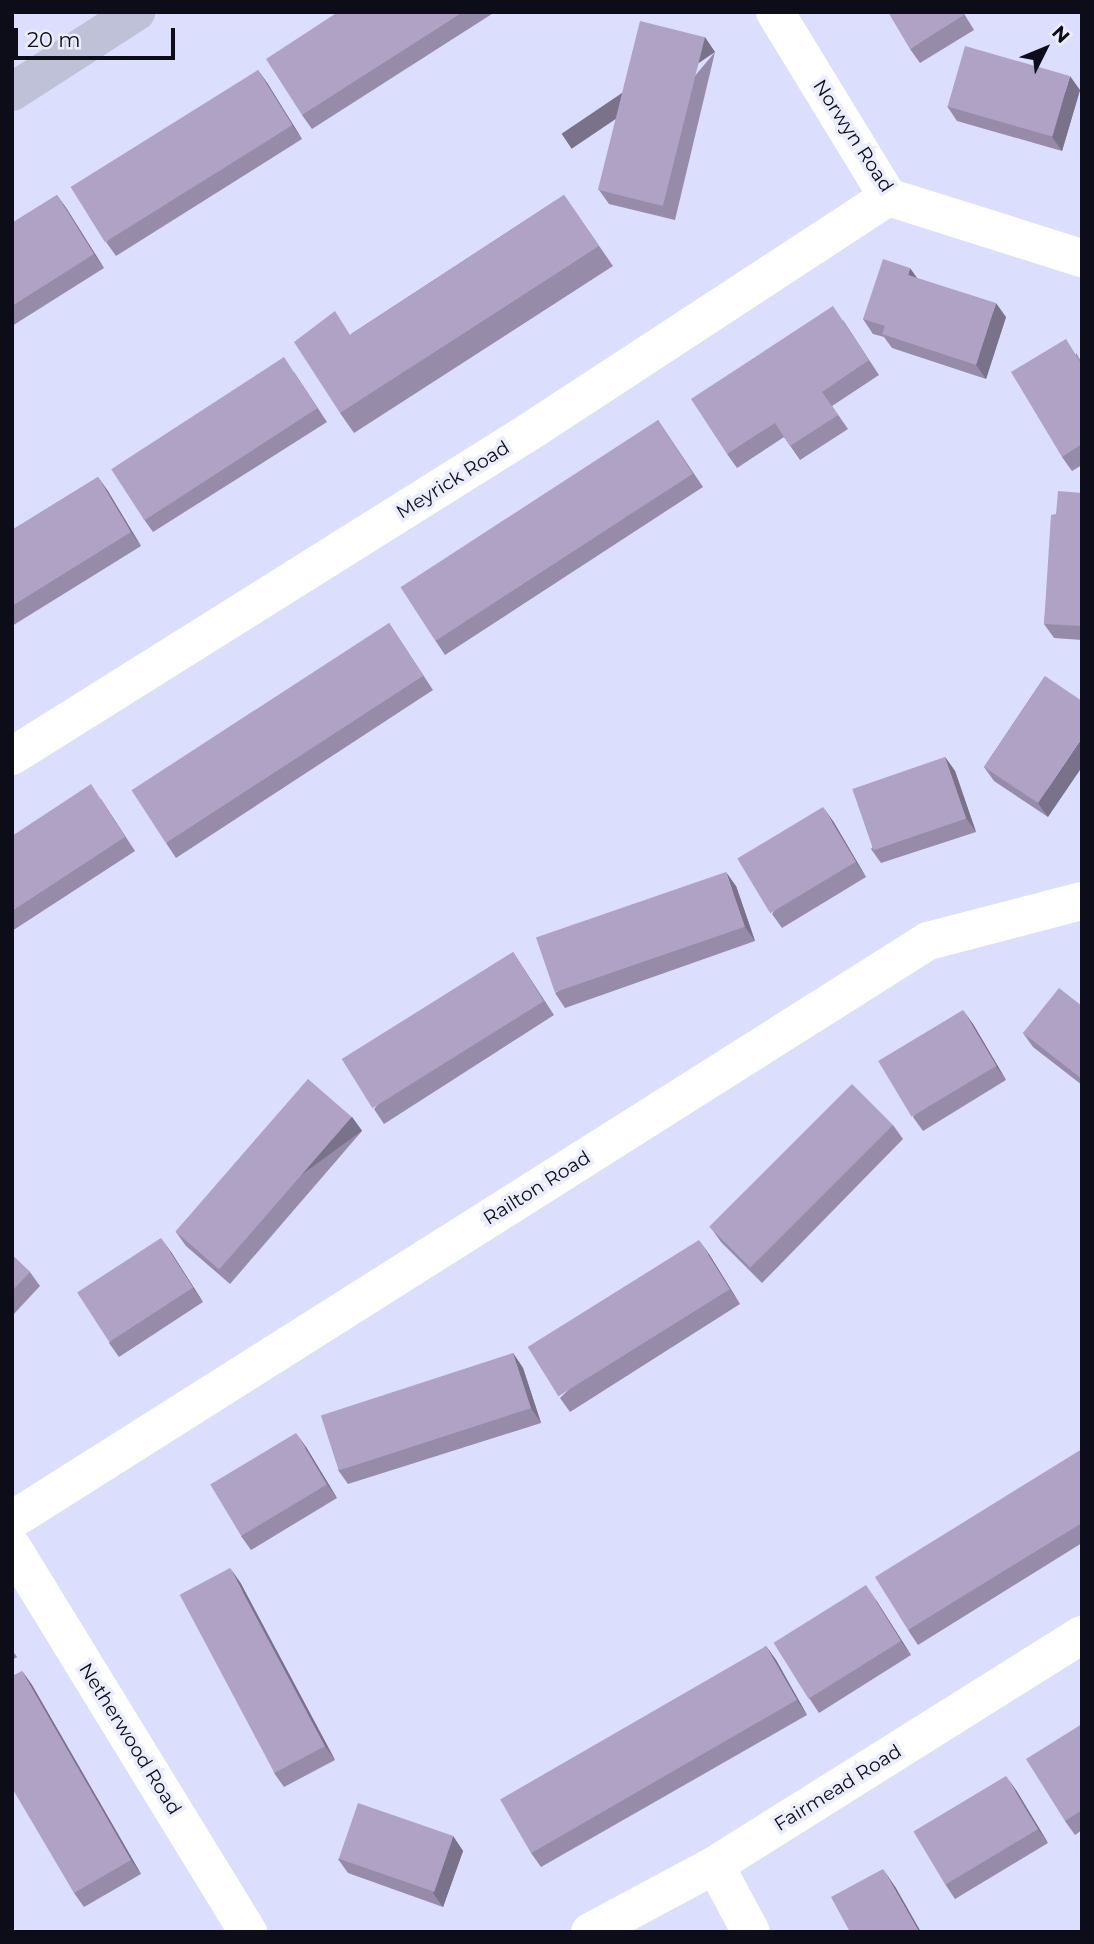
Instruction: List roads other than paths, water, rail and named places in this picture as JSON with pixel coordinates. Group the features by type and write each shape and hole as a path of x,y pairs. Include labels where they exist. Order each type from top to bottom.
{"main road":[{"path":"12,92 136,12"}],"street":[{"name":"Norwyn Road","path":"775,12 888,197 1082,257"},
{"name":"Meyrick Road","path":"12,756 529,432 888,197"},
{"name":"Railton Road","path":"12,1520 928,940 1082,901"},
{"name":"Netherwood Road","path":"12,1547 248,1932"},
{"name":"Fairmead Road","path":"590,1932 715,1865 1082,1635"},
{"path":"715,1865 751,1932"}]}
